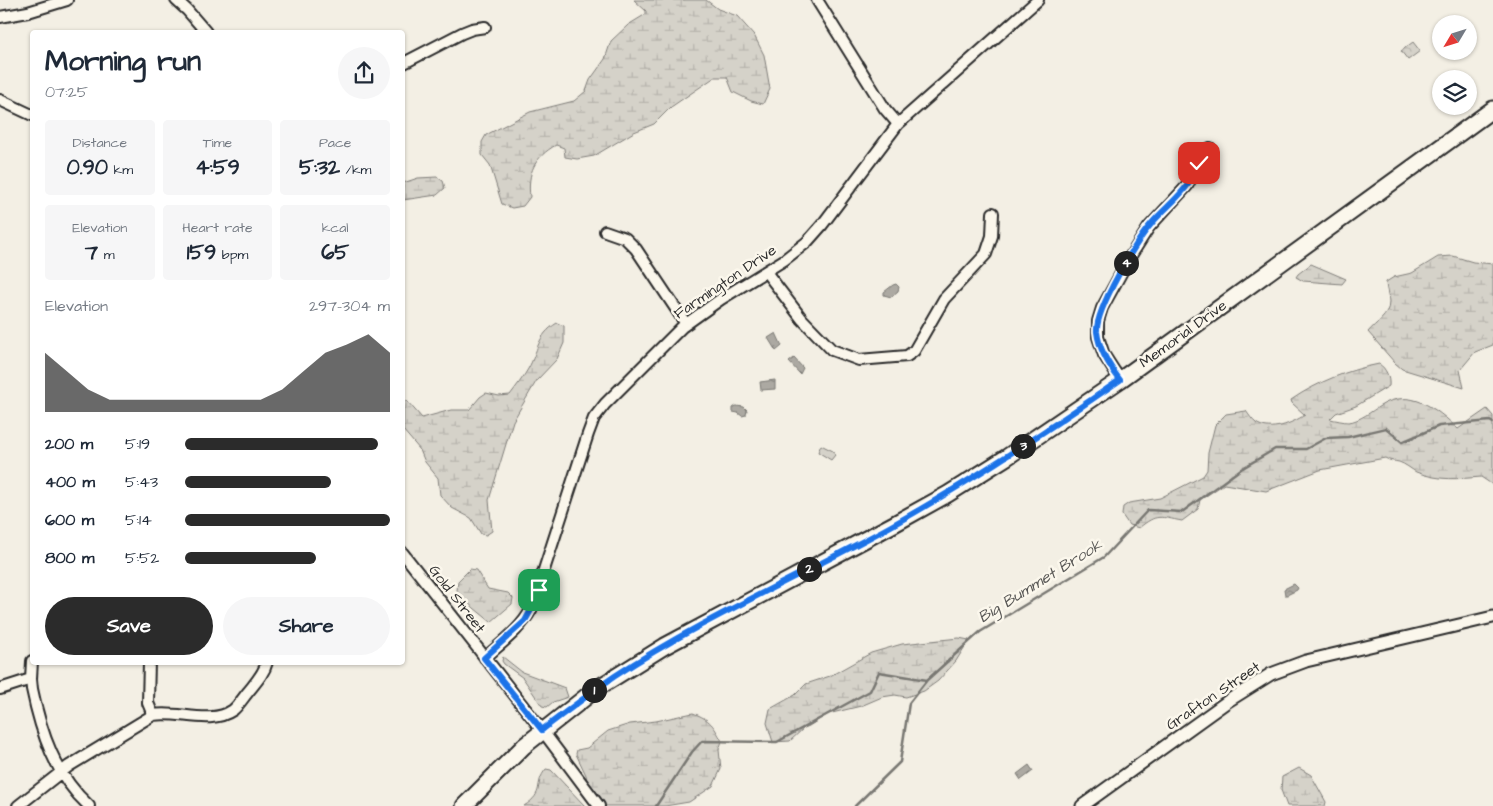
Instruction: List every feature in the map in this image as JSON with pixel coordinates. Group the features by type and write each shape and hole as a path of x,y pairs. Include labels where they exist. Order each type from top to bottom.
{"main road":[{"name":"Memorial Drive","path":"464,806 508,761 542,730 596,689 693,630 948,494 1007,457 1120,380 1491,113"}],"street":[{"path":"0,17 28,12 67,0"},
{"path":"176,0 204,30"},
{"path":"818,0 885,109 898,124"},
{"name":"Farmington Drive","path":"484,658 521,625 531,610 594,418 612,396 686,324 796,252 814,234 898,124 1038,0"},
{"path":"405,62 462,33 472,29 485,28"},
{"path":"0,100 30,114"},
{"path":"1120,380 1104,355 1098,337 1098,321 1102,308 1149,227 1187,186 1199,163 1210,148"},
{"path":"766,272 802,319 833,351 859,360 906,356 914,351 944,299 986,254 992,236 993,213"},
{"path":"605,231 625,238 636,249 686,324"},
{"name":"Gold Street","path":"405,556 542,730 599,806"},
{"name":"Grafton Street","path":"1082,806 1228,701 1271,674 1306,661 1493,617"},
{"path":"32,665 31,679 34,699 46,740 60,772 75,792 89,806"},
{"path":"149,665 148,703 153,715"},
{"path":"18,806 60,772 153,715 213,717 227,713 240,703 266,665"},
{"path":"0,689 31,679"}],"green space":[{"path":"634,0 706,0 718,9 737,16 754,35 764,55 770,89 763,104 751,101 733,92 727,77 715,77 671,107 654,124 634,132 594,156 577,159 565,157 564,148 556,145 543,155 534,166 530,180 530,197 523,206 512,208 502,204 490,165 482,155 482,142 486,135 530,112 574,101 586,91 590,80 605,59 611,41 628,25 646,14 646,11"},
{"path":"1413,42 1420,51 1408,60 1401,51"},
{"path":"437,177 443,181 445,188 437,195 405,200 405,182 418,178"},
{"path":"1453,256 1473,262 1493,264 1493,345 1475,352 1460,370 1464,388 1402,369 1368,332 1387,312 1389,302 1386,282 1394,277 1412,273 1438,257"},
{"path":"1311,264 1346,279 1342,284 1303,281 1296,277"},
{"path":"557,323 564,326 564,343 557,359 537,380 513,421 489,500 492,531 486,535 481,534 471,518 452,508 440,495 438,478 425,462 420,450 405,432 405,401 422,418 451,410 469,410 486,393 499,396 510,395 532,362 541,338"},
{"path":"1379,364 1387,374 1389,386 1356,406 1336,413 1330,419 1347,422 1353,421 1391,401 1412,399 1432,407 1458,429 1487,409 1493,416 1493,485 1481,477 1448,479 1424,475 1401,463 1385,458 1320,470 1266,491 1224,484 1200,500 1198,509 1182,521 1159,517 1150,520 1139,528 1129,525 1122,515 1123,507 1129,503 1160,498 1203,476 1207,470 1208,453 1215,425 1226,414 1246,411 1256,423 1268,427 1288,424 1305,415 1291,400 1333,378"},
{"path":"821,445 833,451 835,455 831,460 818,452"},
{"path":"470,569 476,570 488,589 508,593 513,598 512,604 491,622 463,599 457,591 458,581"},
{"path":"959,638 969,640 956,661 938,681 924,691 906,697 895,695 882,697 861,706 828,714 804,728 790,741 773,742 767,723 770,709 795,695 806,684 830,676 871,653 902,644"},
{"path":"503,657 522,672 565,688 568,697 553,702 547,707 542,706 523,678 504,664 502,661"},
{"path":"693,713 711,724 722,741 719,750 721,769 713,786 689,802 665,806 603,806 588,786 586,775 576,754 577,750 587,748 608,731 630,724 656,721"},
{"path":"1299,768 1311,775 1326,802 1325,806 1287,806 1281,790 1282,777"},
{"path":"546,769 551,770 585,806 524,806 535,797 540,780"}],"water":[{"path":"896,284 899,287 898,291 891,297 884,295 884,292"},
{"path":"776,333 782,346 776,351 768,338"},
{"path":"794,358 803,368 800,374 789,362"},
{"path":"775,380 775,389 761,390 760,382"},
{"path":"736,406 744,407 747,410 746,415 742,416 733,412 733,408"},
{"path":"1294,584 1298,588 1297,590 1285,595 1284,589"},
{"path":"1029,765 1033,771 1021,780 1017,774"}],"waterway":[{"name":"Big Bummet Brook","path":"656,806 692,752 702,741 777,742 870,691 879,672 927,680 980,632 1104,557 1148,510 1182,512 1241,469 1275,449 1306,449 1326,438 1348,437 1386,428 1402,442 1439,426 1490,421 1493,423"},
{"path":"855,806 900,762 909,703 927,680"}],"route":[{"path":"539,590 525,621 484,658 542,730 596,689 636,663 693,630 948,494 1007,457 1120,380 1104,355 1098,337 1098,321 1102,308 1151,223 1187,186 1199,163"}]}
